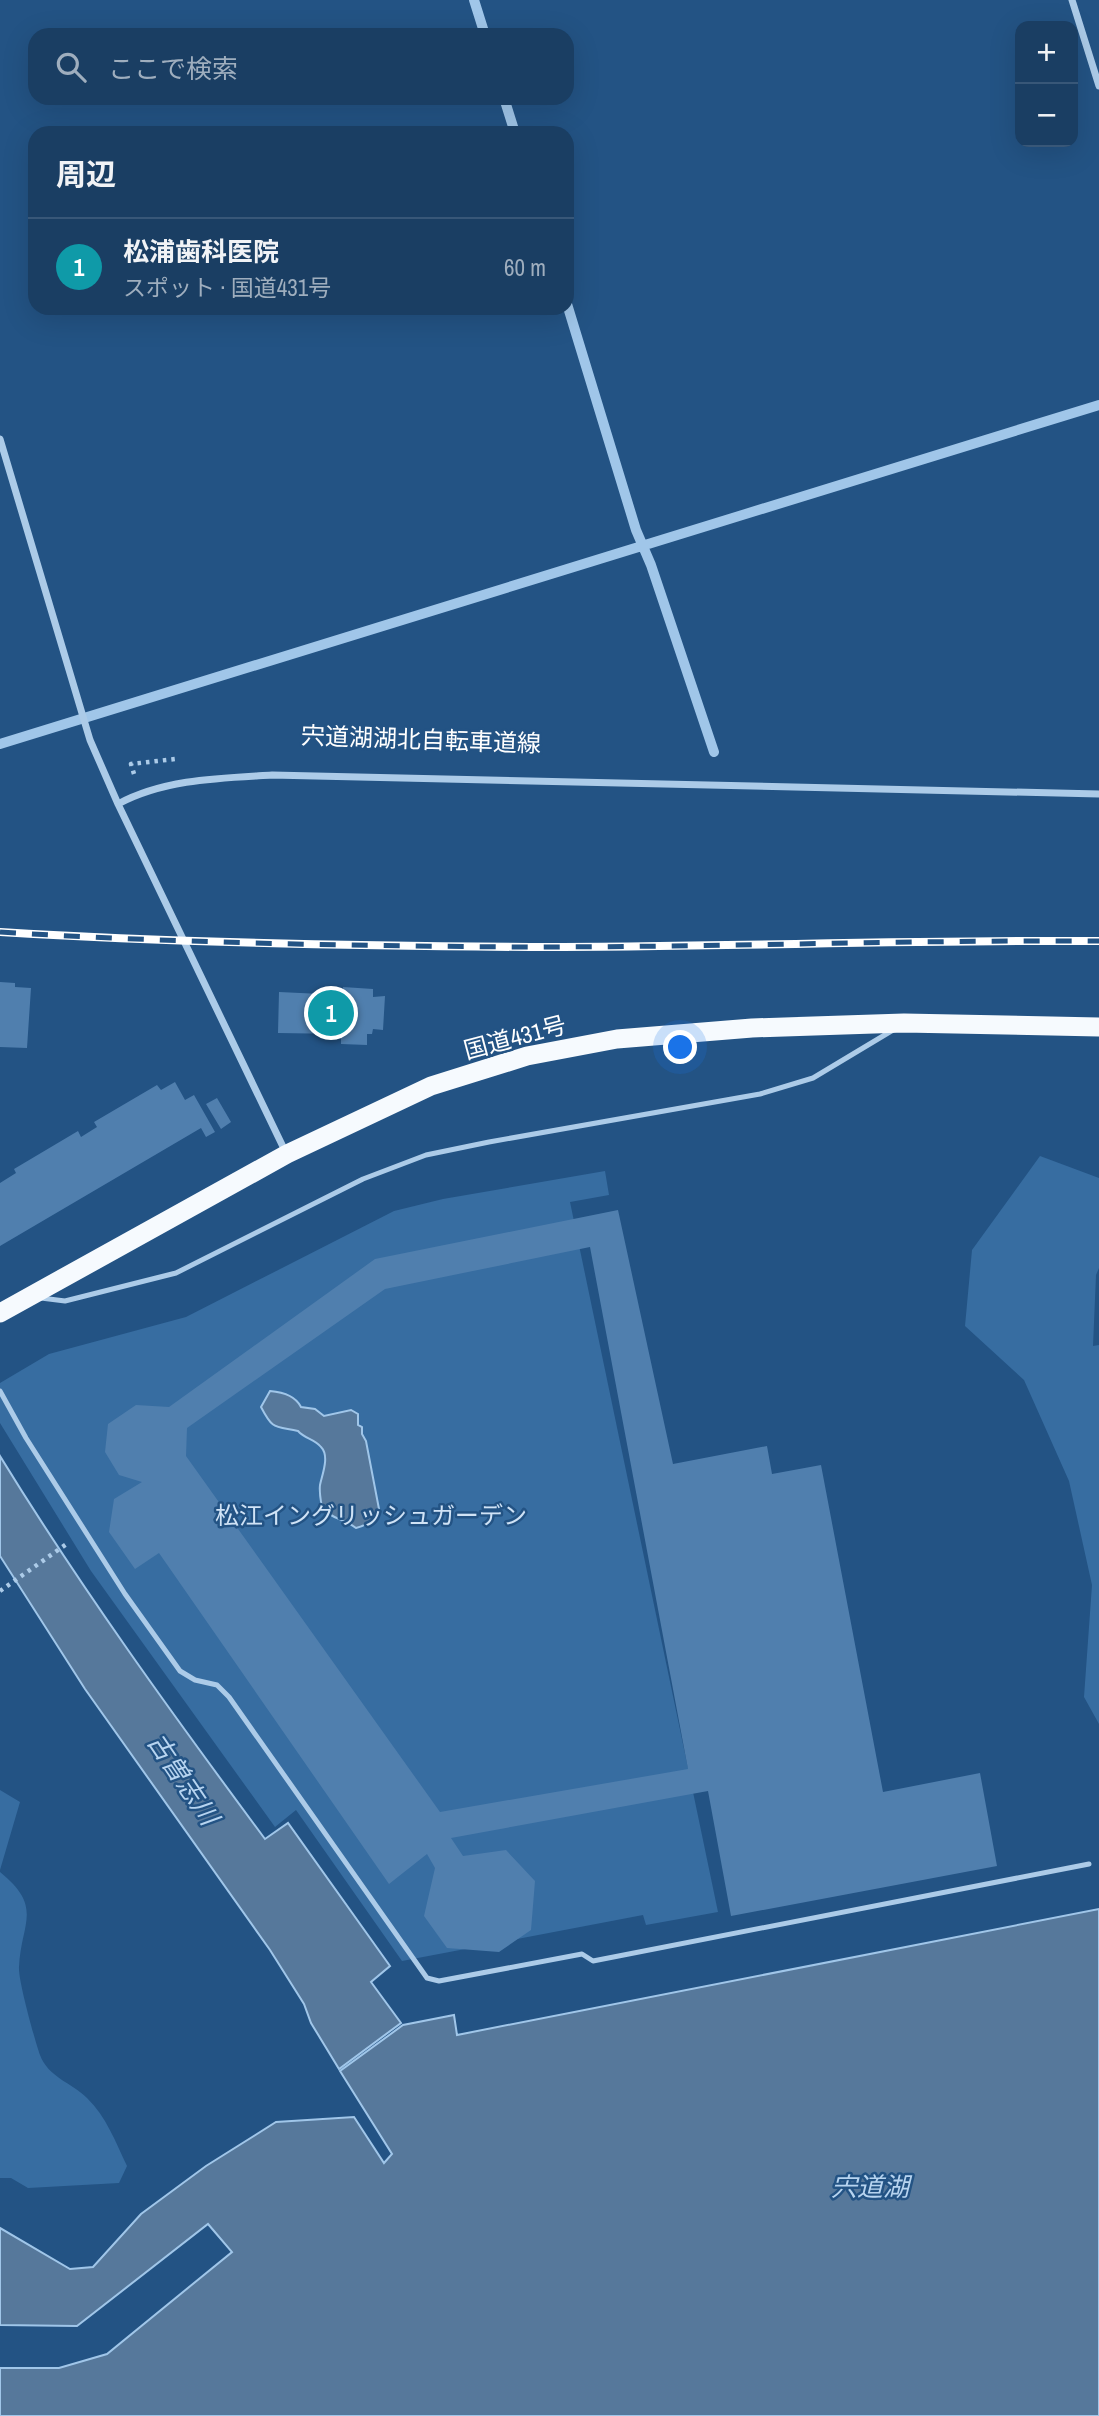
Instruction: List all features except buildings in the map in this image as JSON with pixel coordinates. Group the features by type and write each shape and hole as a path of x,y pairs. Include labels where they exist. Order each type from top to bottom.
{"highway":[{"name":"国道431号","path":"0,1313 286,1154 431,1086 527,1056 617,1039 752,1028 904,1023 1099,1027"}],"street":[{"path":"1072,0 1099,86"},
{"path":"0,439 90,740 286,1154"},
{"path":"118,804 139,792 209,779 272,775 1099,794"}],"lane":[{"path":"31,1297 65,1301 176,1273 363,1179 426,1155 760,1094 813,1078 904,1023"},
{"path":"0,1391 26,1438 125,1594 180,1671 195,1680 216,1685 229,1697 427,1978 439,1982 582,1954 593,1961 1089,1864"}],"path":[{"path":"139,792 131,764 183,758"},
{"path":"0,1591 75,1539"}],"green space":[{"path":"1040,1156 1099,1178 1099,1268 1096,1275 1093,1346 1099,1345 1099,1724 1084,1697 1092,1585 1069,1481 1024,1380 965,1326 972,1250"},
{"name":"松江イングリッシュガーデン","path":"605,1171 609,1195 570,1202 718,1912 646,1925 643,1915 402,1961 296,1810 275,1827 91,1571 0,1423 0,1383 49,1354 186,1317 394,1211 443,1199"},
{"path":"0,1790 20,1802 0,1870"},
{"path":"0,1872 14,1885 26,1906 19,1974 40,2055 49,2069 87,2098 105,2121 127,2166 119,2183 28,2188 11,2178 0,2178"}],"water":[{"path":"270,1391 288,1395 301,1407 315,1409 324,1416 351,1410 358,1414 358,1425 362,1427 366,1441 379,1509 370,1521 356,1528 322,1508 320,1488 325,1466 324,1451 319,1444 298,1431 279,1427 268,1420 261,1407"},
{"name":"古曽志川","path":"0,1456 128,1650 265,1839 288,1823 390,1966 371,1982 401,2023 339,2069 311,2023 304,2004 270,1950 85,1689 0,1556"},
{"name":"宍道湖","path":"1099,1909 1099,2416 0,2416 0,2368 59,2368 107,2354 232,2252 208,2224 77,2326 0,2325 0,2228 70,2269 93,2267 141,2214 206,2166 276,2122 354,2117 384,2163 392,2154 340,2071 403,2025 454,2015 457,2035"}],"waterway":[{"path":"474,0 483,28"},
{"path":"506,105 513,126"},
{"path":"570,315 636,530 651,565 714,752"},
{"path":"0,744 1099,405"}],"railway":[{"path":"0,932 198,941 464,947 1099,941"}],"place":[{"name":"松浦歯科医院","path":"331,1013"}]}
